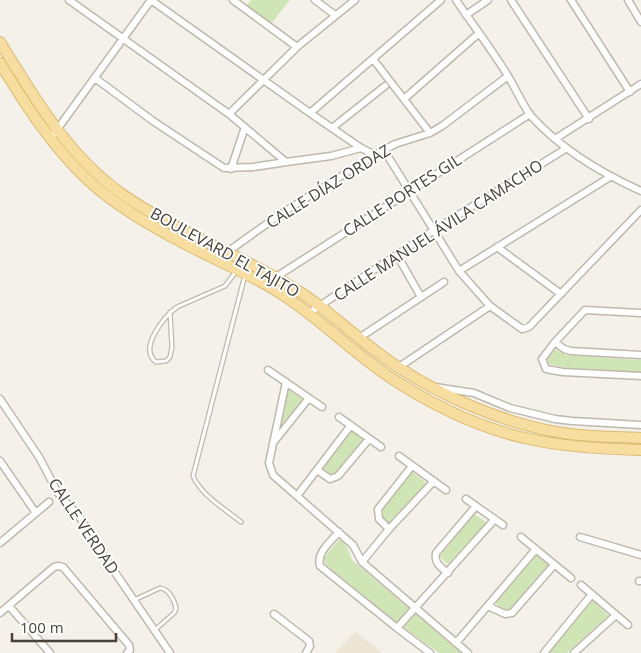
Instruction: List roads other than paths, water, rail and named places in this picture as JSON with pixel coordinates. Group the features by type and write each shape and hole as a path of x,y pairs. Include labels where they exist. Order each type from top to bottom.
{"main road":[{"name":"BOULEVARD EL TAJITO","path":"0,42 54,134 122,194 183,231 276,277 321,306 399,368 428,386 481,409 531,427 570,434 641,438"},
{"name":"BOULEVARD EL TAJITO","path":"0,63 89,181 114,201 178,240 271,288 309,313 386,375 417,394 483,425 528,439 611,449 641,450"},
{"path":"611,449 612,437"}],"street":[{"path":"69,0 230,114 286,162"},
{"path":"54,134 151,0 310,114 361,148 375,155"},
{"path":"233,0 297,47"},
{"path":"315,0 335,15"},
{"path":"230,114 297,47 355,0"},
{"path":"310,114 441,0"},
{"path":"456,0 508,76 530,114 567,148 610,177 641,191"},
{"path":"466,14 488,0"},
{"path":"511,0 589,119"},
{"path":"571,0 630,92"},
{"path":"628,0 641,22"},
{"path":"404,99 478,34"},
{"path":"373,60 430,133"},
{"name":"CALLE DÍAZ ORDAZ","path":"226,253 279,215 375,155 395,144 430,133 442,126 508,76"},
{"path":"95,78 218,166 231,169 331,156 361,148"},
{"path":"555,139 641,84"},
{"path":"332,128 385,86"},
{"name":"CALLE PORTES GIL","path":"276,277 530,114"},
{"path":"231,169 245,127"},
{"name":"CALLE MANUEL ÁVILA CAMACHO","path":"309,313 434,230 567,148"},
{"path":"384,150 459,271 490,306 522,329 529,327 641,210"},
{"path":"459,271 610,177"},
{"path":"497,247 561,294"},
{"path":"397,255 421,297"},
{"path":"359,338 444,282"},
{"path":"399,368 490,306"},
{"path":"641,314 585,310 554,342 542,359 542,363 546,368 563,372 641,376"},
{"path":"554,342 564,349 571,351 641,356"},
{"path":"268,370 322,407"},
{"path":"286,382 272,444 269,468 273,475 353,545 362,562 468,653"},
{"path":"428,386 474,393 510,408 555,419 572,422 641,425"},
{"path":"272,444 310,398"},
{"name":"CALLE VERDAD","path":"0,399 39,458 58,493 81,519 97,546 170,653"},
{"path":"339,417 381,447"},
{"path":"298,496 351,425"},
{"path":"317,470 330,479 338,476 369,439"},
{"path":"399,456 446,490"},
{"path":"0,461 36,513"},
{"path":"389,529 379,519 378,509 412,466"},
{"path":"0,476 7,471"},
{"path":"362,562 389,529 434,481"},
{"path":"466,499 503,525"},
{"path":"0,543 49,502"},
{"path":"448,573 438,564 436,553 476,506"},
{"path":"397,628 495,519"},
{"path":"339,532 320,554 320,566 430,653"},
{"path":"521,537 571,578"},
{"path":"580,537 641,555"},
{"path":"456,643 536,549"},
{"path":"488,606 505,614 512,613 554,565"},
{"path":"0,613 54,567 63,567 129,645 130,650 127,653"},
{"path":"581,585 628,626"},
{"path":"544,653 592,594"},
{"path":"9,606 50,653"},
{"path":"274,614 309,641 310,646 306,653"},
{"path":"574,653 616,615"}],"lane":[{"path":"170,312 171,353 166,360 156,362 150,355 149,349 158,328 170,312 185,303 225,286 241,272"},
{"path":"241,272 193,476 196,483 206,493 241,522"},
{"path":"134,600 160,588 166,589 175,603 176,609 174,613 154,630"}]}
